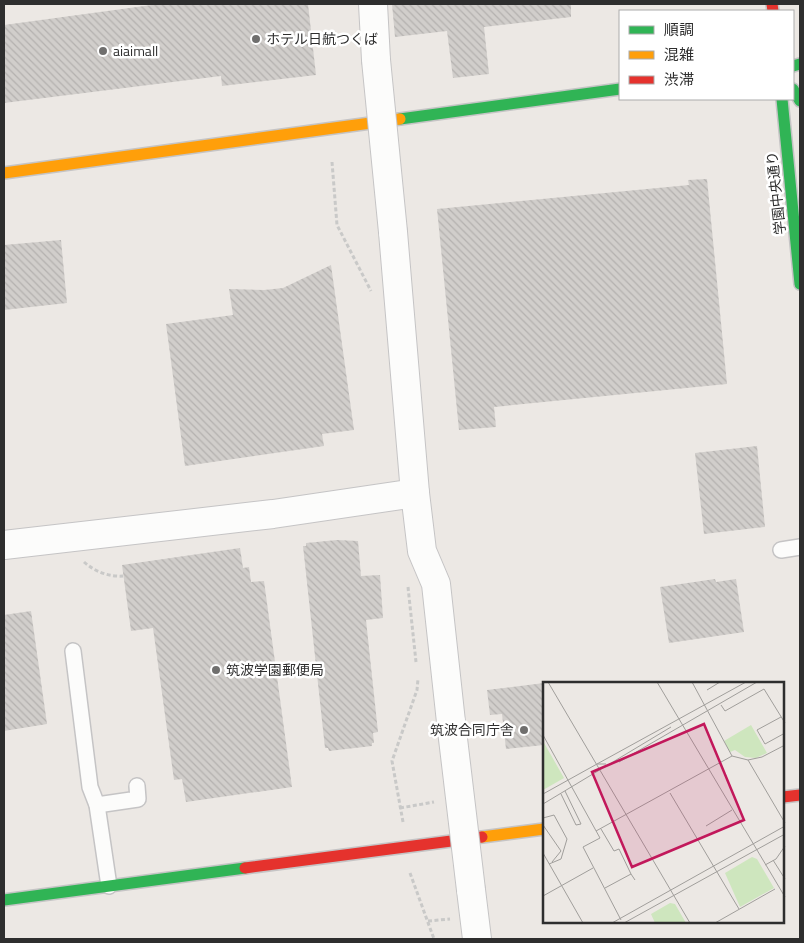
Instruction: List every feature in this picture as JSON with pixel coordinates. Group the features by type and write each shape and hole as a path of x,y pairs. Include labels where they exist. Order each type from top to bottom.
{"street":[{"path":"373,4 376,60 415,492 422,552 436,584 476,939"},
{"path":"4,173 619,89"},
{"name":"学園中央通り","path":"782,100 800,284"},
{"path":"4,545 78,538 273,514 415,492"},
{"path":"784,797 800,795"},
{"path":"4,900 543,829"}],"lane":[{"path":"781,550 800,547"},
{"path":"73,652 90,787 96,805 109,886"},
{"path":"96,805 138,799 137,786"}],"path":[{"path":"332,162 337,225 373,296"},
{"path":"78,538 80,556 89,567 112,577 123,576"},
{"path":"403,822 392,761 418,681 407,588 422,552"},
{"path":"408,868 434,939"}],"building":[{"name":"aiaimall","path":"159,4 308,4 316,75 222,86 221,76 4,103 4,25"},
{"path":"392,4 571,4 571,17 484,27 489,74 453,78 447,31 395,37"},
{"path":"707,179 727,384 494,407 496,427 459,430 437,209 689,185 688,180"},
{"path":"61,240 67,303 4,310 4,245"},
{"path":"331,265 354,430 322,434 324,446 185,466 166,324 233,315 229,289 264,290 283,288"},
{"path":"757,446 765,527 704,534 695,453"},
{"path":"337,540 358,541 361,576 380,575 383,618 366,620 378,732 373,733 374,743 372,743 372,746 329,751 328,748 325,748 303,546 306,546 306,543"},
{"path":"240,548 243,568 249,567 251,582 264,581 292,787 186,802 182,779 174,780 153,628 131,631 122,565"},
{"path":"715,579 716,582 736,579 744,632 669,643 660,587"},
{"path":"31,611 47,724 4,731 4,615"},
{"name":"筑波合同庁舎","path":"543,683 543,745 506,749 502,714 490,715 487,690"}],"traffic: fast":[{"path":"794,66 800,64"},
{"path":"400,119 619,89"},
{"path":"794,91 800,101"},
{"path":"782,100 800,284"},
{"path":"4,900 245,868"}],"traffic: slow":[{"path":"4,173 400,119"},
{"path":"482,837 543,829"}],"traffic: jam":[{"path":"772,4 773,10"},
{"path":"784,797 800,795"},
{"path":"245,868 482,837"}],"place":[{"name":"ホテル日航つくば","path":"256,39"},
{"name":"aiaimall","path":"103,51"},
{"name":"筑波学園郵便局","path":"216,670"},
{"name":"筑波合同庁舎","path":"524,730"}]}
